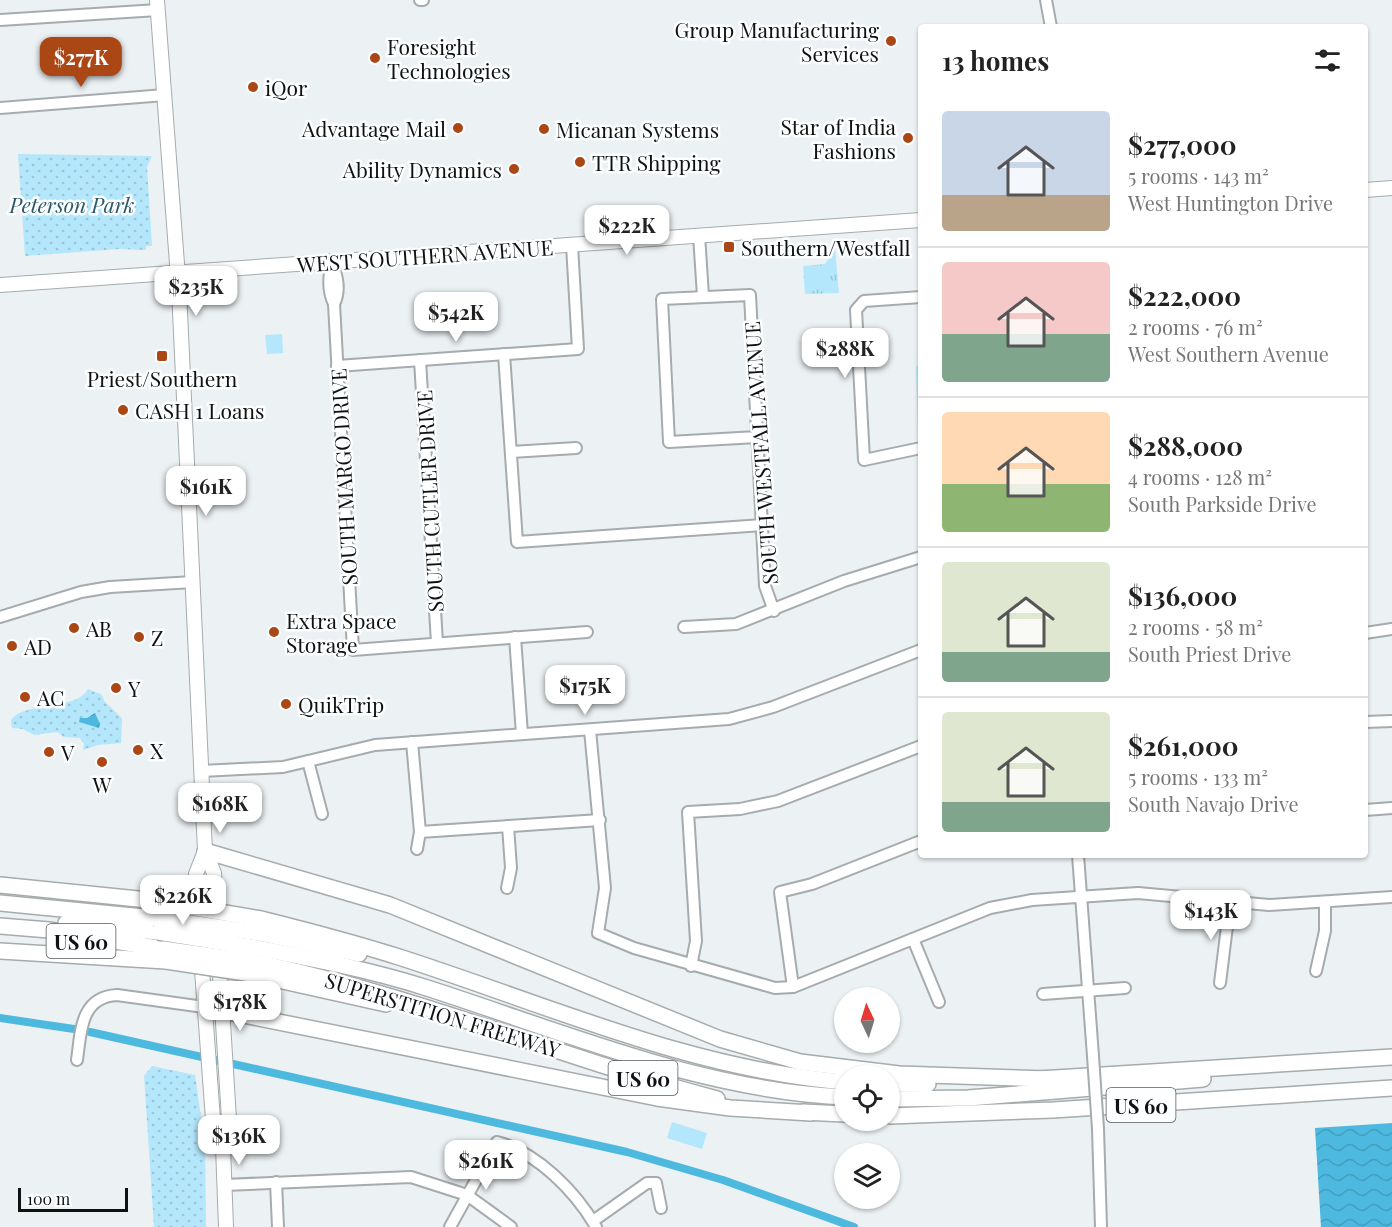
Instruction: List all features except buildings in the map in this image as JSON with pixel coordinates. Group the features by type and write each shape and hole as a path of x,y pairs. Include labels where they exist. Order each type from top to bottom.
{"highway":[{"path":"205,851 390,905 720,1039 800,1062 899,1074 1048,1079"},
{"path":"0,877 78,893"},
{"name":"US 60","path":"0,885 78,893"},
{"name":"SUPERSTITION FREEWAY","path":"78,893 148,900 257,947 369,988 679,1089 722,1100 811,1113 834,1114"},
{"path":"0,903 156,925 330,963 422,986 690,1074 752,1087 834,1096"},
{"path":"0,917 156,925"},
{"path":"0,926 49,930 165,955"},
{"name":"SUPERSTITION FREEWAY","path":"0,933 165,955 340,939 666,1048 764,1071 834,1081"},
{"path":"0,951 165,955"},
{"path":"204,1007 657,1098 730,1108 811,1113"},
{"name":"US 60","path":"900,1084 1048,1079 1392,1057"},
{"path":"900,1099 968,1098 1194,1080 1316,1062"},
{"name":"US 60","path":"900,1116 1053,1110 1392,1088"}],"main road":[{"path":"158,5 178,272 205,851 214,873 223,1011 230,1135 223,1147"},
{"path":"1368,190 1392,188"},
{"name":"WEST SOUTHERN AVENUE","path":"0,285 918,220"},
{"path":"205,851 196,874 207,1051 214,1133 223,1147 226,1227"}],"street":[{"path":"1046,0 1051,24"},
{"path":"0,20 158,5"},
{"path":"0,108 165,95"},
{"path":"699,235 703,296 662,299 669,442 757,437"},
{"path":"337,366 578,349 572,245"},
{"name":"SOUTH MARGO DRIVE","path":"332,261 328,277 330,295 334,304 353,650 437,643"},
{"name":"SOUTH WESTFALL AVENUE","path":"703,296 750,295 765,586 774,610"},
{"path":"918,297 864,301 856,310 864,460 918,449"},
{"path":"504,354 518,542 763,525"},
{"name":"SOUTH CUTLER DRIVE","path":"420,360 437,643"},
{"path":"511,452 576,448"},
{"path":"684,627 736,624 844,581 918,558"},
{"path":"0,618 81,591 111,586 193,582"},
{"path":"1368,633 1392,629"},
{"path":"437,643 587,632"},
{"path":"515,638 522,734"},
{"path":"201,771 283,767 367,746 714,721 748,715 918,651"},
{"path":"1368,723 1392,721"},
{"path":"590,730 600,820 604,888 598,933 634,948 691,966 775,988 793,987 990,908 1032,900 1138,893 1269,905 1392,897"},
{"path":"412,742 420,832 417,849"},
{"path":"691,966 696,941 688,812 740,809 778,801 918,747"},
{"path":"308,761 322,814"},
{"path":"1368,810 1392,808"},
{"path":"420,832 600,820"},
{"path":"507,888 512,868 508,826"},
{"path":"793,987 780,892 812,884 918,842"},
{"path":"1078,858 1098,1129 1101,1227"},
{"path":"1220,983 1230,902"},
{"path":"1316,971 1325,931 1325,902"},
{"path":"913,939 939,1002"},
{"path":"1043,994 1125,988"},
{"path":"77,1060 83,1023 92,1004 111,996 204,1007"},
{"path":"209,1067 226,1066"},
{"path":"450,1227 497,1142 513,1146 543,1167 572,1194 594,1224 647,1183 656,1183 661,1208"},
{"path":"224,1185 411,1177 467,1195 511,1227"},
{"path":"276,1182 278,1227"}],"green space":[{"name":"Peterson Park","path":"18,154 152,156 147,167 152,246 146,246 146,250 119,249 25,256"},
{"path":"835,249 839,293 805,294 803,266 825,264"},
{"path":"282,334 283,353 267,354 265,335"},
{"path":"916,366 918,366 918,442"},
{"path":"88,689 101,694 105,702 122,718 121,743 98,745 83,750 84,744 80,738 64,737 57,732 34,735 23,729 12,728 11,720 18,714 73,700 82,696"},
{"path":"152,1066 195,1075 205,1145 206,1227 154,1227 144,1076"},
{"path":"672,1122 707,1133 702,1149 667,1138"}],"water":[{"path":"95,713 100,724 99,728 79,722 80,718 87,718"},
{"path":"1392,1123 1392,1227 1321,1227 1315,1128"}],"waterway":[{"path":"0,1018 74,1029"},
{"path":"90,1032 627,1152 723,1180 854,1227"}],"place":[{"name":"Group Manufacturing Services","path":"891,41"},
{"name":"Foresight Technologies","path":"375,58"},
{"name":"iQor","path":"253,87"},
{"name":"Advantage Mail","path":"458,128"},
{"name":"Micanan Systems","path":"544,129"},
{"name":"Star of India Fashions","path":"908,138"},
{"name":"TTR Shipping","path":"580,162"},
{"name":"Ability Dynamics","path":"514,169"},
{"name":"Southern/Westfall","path":"729,247"},
{"name":"Priest/Southern","path":"162,356"},
{"name":"CASH 1 Loans","path":"123,410"},
{"name":"AB","path":"74,628"},
{"name":"Extra Space Storage","path":"274,632"},
{"name":"Z","path":"139,637"},
{"name":"AD","path":"12,646"},
{"name":"Y","path":"116,688"},
{"name":"AC","path":"25,697"},
{"name":"QuikTrip","path":"286,704"},
{"name":"X","path":"138,750"},
{"name":"V","path":"49,752"},
{"name":"W","path":"102,762"}]}
